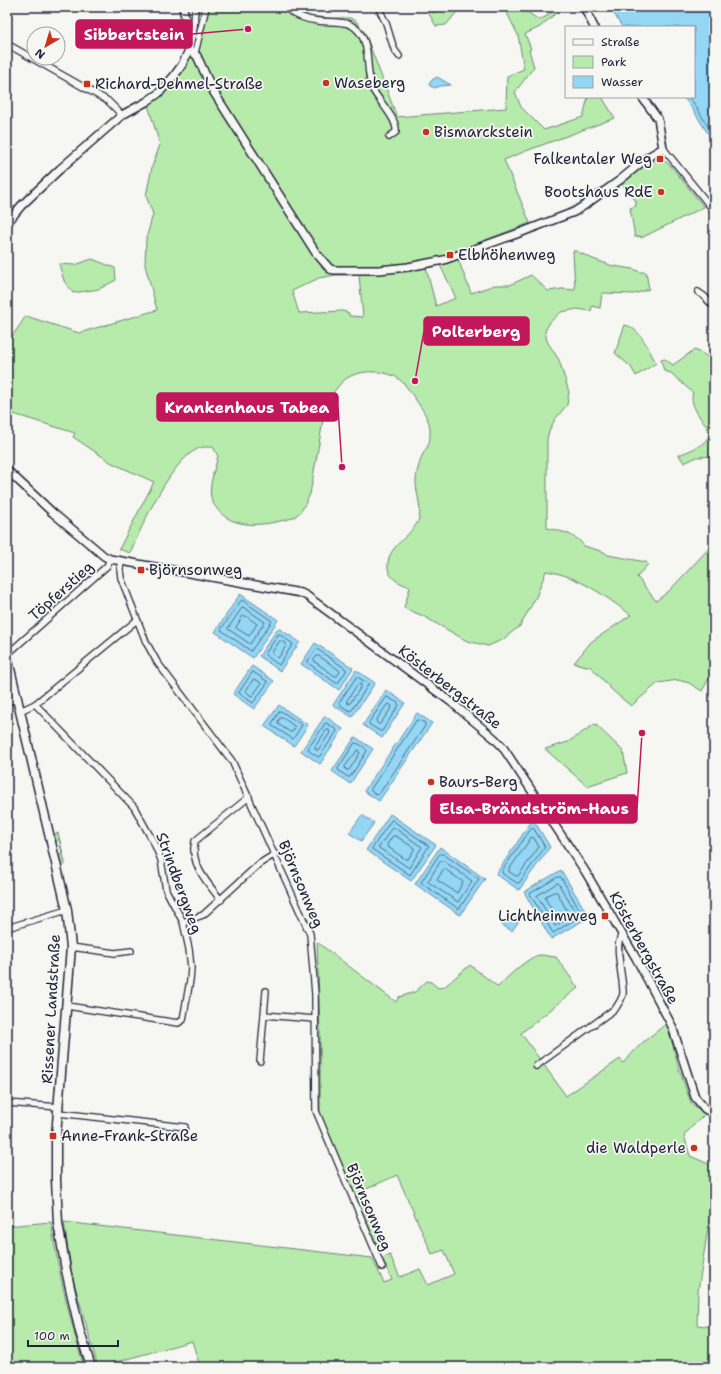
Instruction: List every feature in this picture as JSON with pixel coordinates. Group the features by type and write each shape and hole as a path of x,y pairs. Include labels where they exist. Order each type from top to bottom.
{"main road":[{"name":"Rissener Landstraße","path":"7,656 67,910 71,947 68,1006 56,1136 58,1223 67,1277 80,1332 91,1367"}],"street":[{"path":"183,7 192,51 197,56 213,91 316,253 330,268 342,271 408,267 444,260 522,232 574,212 620,180 648,157 663,148"},
{"path":"192,51 195,7"},
{"path":"7,223 21,206 60,169 122,115 159,93 174,76 192,51 206,7"},
{"path":"284,7 301,18 318,21 349,23 358,30 366,44 370,78 373,89 380,102 394,120 397,127 396,132 389,137"},
{"path":"378,7 386,23 394,49 399,56"},
{"path":"584,7 594,26"},
{"path":"7,44 108,101 122,115"},
{"path":"643,98 658,119 663,148 714,211"},
{"path":"698,292 714,307"},
{"name":"Kösterbergstraße","path":"7,470 53,512 110,560 304,594 451,702 494,738 502,746 585,871 672,1026 696,1097 705,1109 714,1114"},
{"name":"Töpferstieg","path":"7,653 107,566 110,560"},
{"name":"Björnsonweg","path":"121,562 121,578 146,642 157,662 232,760 310,934 315,994 316,1111 382,1267"},
{"path":"20,711 35,704 137,620"},
{"path":"7,702 17,699"},
{"name":"Strindbergweg","path":"35,704 134,806 154,842 161,860 166,890 183,922 189,949 191,968 183,1020 178,1023 68,1006"},
{"path":"221,900 200,874 193,848 195,841 249,797"},
{"path":"183,922 203,915 259,864 275,854"},
{"path":"7,928 67,910"},
{"path":"536,1066 616,1008 622,996 623,986 619,954 619,939 622,935"},
{"path":"71,947 115,953 131,951"},
{"path":"260,1061 266,991"},
{"path":"264,1015 315,1019"},
{"path":"7,1102 185,1127"}],"green space":[{"path":"196,7 291,7 310,16 350,18 356,21 365,33 397,117 506,108 507,76 524,69 518,35 504,7 520,7 539,20 547,16 556,7 563,7 540,27 525,34 531,49 529,50 534,67 515,92 521,107 544,130 583,117 588,98 603,98 615,118 504,160 530,223 457,251 458,259 471,293 495,285 510,285 531,275 548,291 562,289 575,290 573,251 613,266 646,272 649,289 634,294 602,293 600,308 592,306 591,311 577,309 561,312 550,322 545,331 547,341 559,360 569,392 567,405 555,419 547,439 547,528 567,533 579,540 584,546 604,552 608,555 646,562 648,564 637,577 656,601 669,591 714,543 714,677 711,675 702,691 689,683 678,680 658,683 631,706 613,691 591,667 574,663 591,642 631,615 591,588 570,577 546,571 536,597 520,626 502,640 488,646 467,641 423,616 404,608 410,587 393,578 389,572 388,560 395,547 412,530 419,518 420,509 416,482 422,456 429,443 430,426 423,411 409,390 394,376 376,372 358,373 347,378 335,390 326,404 310,494 302,510 297,515 289,519 272,523 246,524 230,520 223,515 212,501 210,491 218,456 213,447 204,447 193,452 181,462 170,476 150,510 130,553 119,549 154,482 112,463 73,437 75,433 7,412 7,342 26,316 79,333 157,310 145,265 146,239 153,214 146,196 152,167 160,145 148,105 182,70 191,53 196,30","holes":["440,265 456,298 436,306 426,268","335,275 359,275 363,317 349,316 349,313 343,311 299,313 292,291 319,278"]},
{"path":"425,7 430,7 433,13 445,7 461,7 446,25 436,26"},
{"name":"Bootshaus RdE","path":"656,160 666,162 670,165 704,207 641,238 641,236 635,237 630,208 636,206 636,201 622,184 651,161"},
{"path":"92,259 115,268 116,280 99,289 73,293 64,281 59,264 75,265"},
{"path":"625,325 635,330 640,335 656,363 636,376 631,367 615,353"},
{"path":"694,350 708,357 714,364 714,456 697,457 684,463 679,455 702,444 710,432 695,408 692,398 693,393 671,373 664,371 661,360 665,359 673,365"},
{"path":"595,724 623,751 627,773 587,786 545,749 568,742"},
{"path":"58,833 65,863 62,868 58,858 62,853 59,839 55,843 53,835"},
{"path":"317,942 396,1002 399,997 415,992 427,981 431,982 438,988 444,987 470,965 498,987 506,978 535,956 540,955 556,957 578,988 521,1033 566,1096 620,1059 623,1063 642,1043 667,1023 679,1069 691,1103 705,1114 684,1135 690,1156 711,1165 714,1145 714,1190 698,1291 697,1325 714,1327 714,1367 200,1367 192,1341 98,1367 72,1275 64,1222 372,1258 384,1283 392,1280 382,1258 390,1255 400,1277 420,1269 428,1285 454,1274 444,1250 432,1254 397,1175 362,1191 386,1247 379,1250 320,1114 320,1031"},
{"path":"51,1222 65,1295 84,1367 7,1367 7,1226"}],"water":[{"path":"610,7 714,7 714,142 684,98 695,98 695,26 621,26"},
{"path":"437,77 451,85 435,88 430,86 429,84 432,80"},
{"path":"240,594 278,620 253,658 215,632"},
{"path":"278,628 300,642 280,671 259,656"},
{"path":"315,643 353,668 339,690 301,664"},
{"path":"252,666 274,681 254,709 233,694"},
{"path":"356,670 375,683 352,717 333,705"},
{"path":"386,690 405,703 382,738 363,725"},
{"path":"279,705 308,725 294,746 264,726"},
{"path":"417,713 432,723 379,801 364,791"},
{"path":"325,716 343,729 320,764 301,751"},
{"path":"355,737 373,749 350,784 332,771"},
{"path":"390,814 436,845 411,881 366,850"},
{"path":"362,815 374,823 361,841 349,833"},
{"path":"533,819 550,847 519,890 496,874"},
{"path":"440,847 485,879 460,915 415,884"},
{"path":"561,870 589,917 551,939 524,892"},
{"path":"509,914 519,921 512,931 502,925"}],"place":[{"name":"Sibbertstein","path":"248,29"},
{"name":"Waseberg","path":"326,83"},
{"name":"Richard-Dehmel-Straße","path":"87,84"},
{"name":"Bismarckstein","path":"426,132"},
{"name":"Falkentaler Weg","path":"660,159"},
{"name":"Bootshaus RdE","path":"661,192"},
{"name":"Elbhöhenweg","path":"450,255"},
{"name":"Polterberg","path":"415,381"},
{"name":"Krankenhaus Tabea","path":"342,467"},
{"name":"Björnsonweg","path":"141,570"},
{"name":"Elsa-Brändström-Haus","path":"642,733"},
{"name":"Baurs-Berg","path":"431,782"},
{"name":"Lichtheimweg","path":"605,916"},
{"name":"Anne-Frank-Straße","path":"53,1136"},
{"name":"die Waldperle","path":"694,1148"}]}
